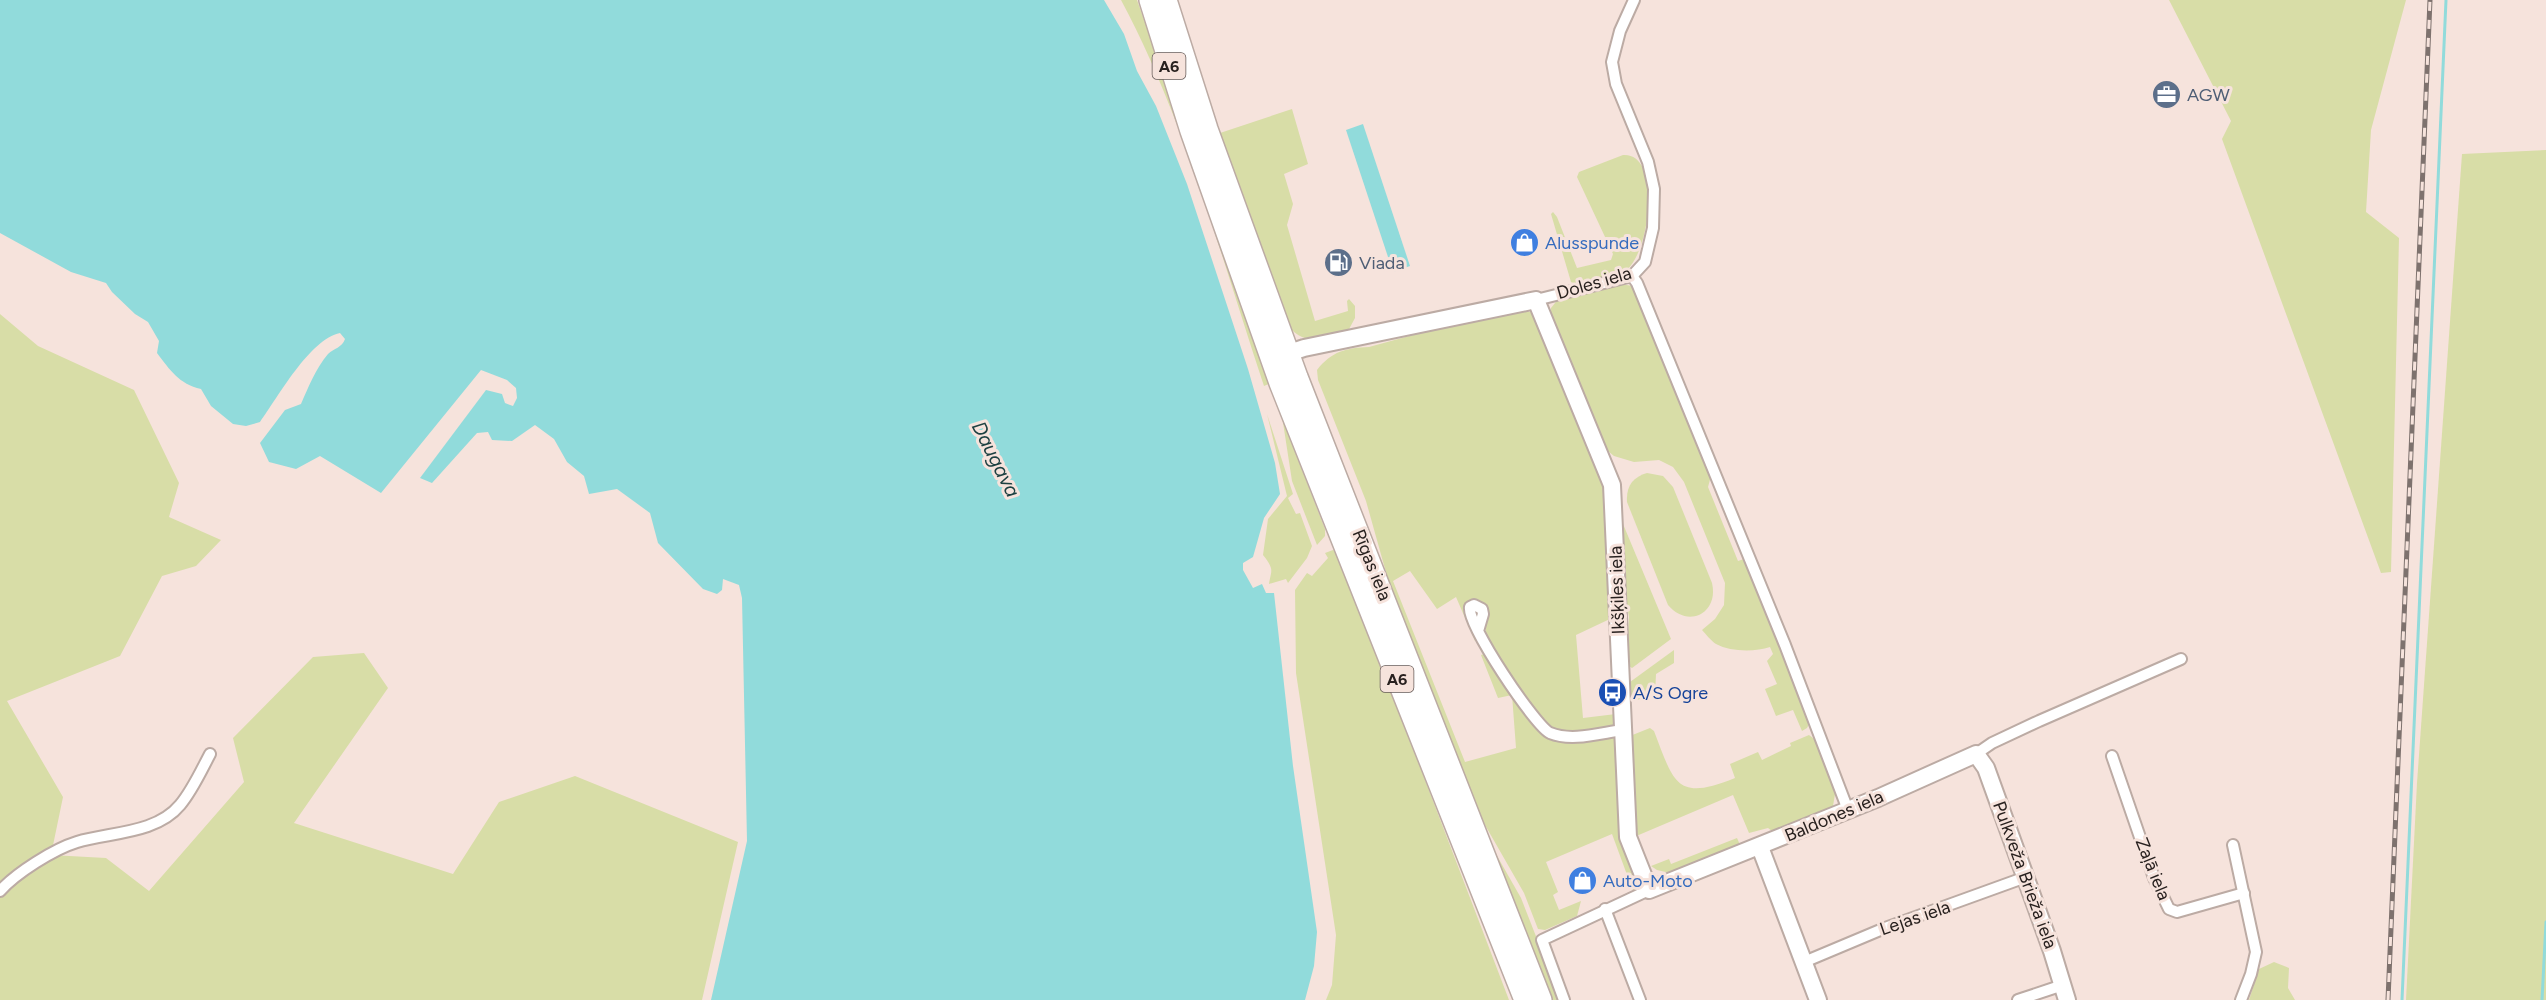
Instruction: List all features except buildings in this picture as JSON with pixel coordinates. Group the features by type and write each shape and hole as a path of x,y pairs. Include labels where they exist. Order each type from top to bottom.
{"highway":[{"name":"A6","path":"1150,0 1199,130"},
{"name":"A6","path":"1166,0 1199,130"},
{"name":"Rīgas iela","path":"1199,130 1280,356 1525,1000"},
{"name":"Rīgas iela","path":"1280,356 1541,1000"}],"street":[{"name":"Doles iela","path":"1280,356 1536,300 1638,273 1645,262 1653,228 1655,203 1651,173 1613,73 1614,47 1634,0"},
{"path":"1632,276 1637,283 1785,645 1848,810"},
{"name":"Ikšķiles iela","path":"1536,300 1612,485 1628,837 1649,890"},
{"path":"1478,631 1494,661 1546,731 1570,737 1623,730"},
{"name":"Baldones iela","path":"1564,1000 1542,940 1649,890 1760,847 1976,754 1992,743 2039,721 2181,659"},
{"path":"0,891 61,848 78,842 131,831 160,819 179,807 210,754"},
{"name":"Pulkveža Brieža iela","path":"1976,754 1986,768 2065,993"},
{"name":"Zaļā iela","path":"2112,756 2154,878 2169,909 2177,912 2244,893"},
{"path":"2233,846 2256,952 2252,974 2241,1000"},
{"path":"1760,847 1818,1000"},
{"name":"Lejas iela","path":"1804,962 1885,928 2026,877"},
{"path":"1605,909 1640,1000"},
{"path":"2018,1000 2065,993"}],"green space":[{"path":"1121,0 1137,0 1273,382 1264,386 1183,140 1144,45"},
{"path":"2169,0 2406,0 2371,130 2366,212 2399,238 2391,572 2381,573 2222,139 2231,121"},
{"path":"1292,109 1308,164 1284,174 1293,204 1287,225 1315,321 1348,311 1347,301 1349,299 1355,306 1355,318 1348,331 1313,339 1299,335 1284,321 1217,134"},
{"path":"2546,150 2546,1000 2406,1000 2417,783 2462,154"},
{"path":"1623,155 1636,158 1644,170 1648,186 1646,226 1641,246 1634,261 1620,274 1575,284 1571,282 1551,214 1553,212 1557,217 1577,268 1611,260 1613,254 1577,177 1579,172"},
{"path":"1620,284 1633,286 1711,476 1708,487 1738,561 1744,559 1810,722 1802,731 1793,710 1776,716 1765,689 1777,684 1767,661 1773,654 1770,647 1750,650 1729,649 1714,643 1702,630 1715,619 1724,605 1725,583 1684,482 1673,467 1659,460 1634,462 1614,456 1603,447 1551,322 1551,308 1559,298"},
{"path":"1515,307 1533,313 1606,482 1612,618 1576,635 1583,718 1616,714 1616,726 1611,729 1558,734 1538,718 1485,638 1487,613 1483,604 1476,600 1464,606 1478,640 1475,641 1456,597 1437,609 1410,571 1393,581 1465,762 1516,748 1512,695 1498,698 1481,655 1484,654 1545,734 1612,735 1617,738 1622,845 1634,870 1636,889 1633,891 1612,834 1546,862 1558,892 1553,895 1559,910 1581,901 1577,916 1545,930 1538,929 1524,893 1481,818 1459,764 1389,583 1366,501 1318,380 1317,370 1328,359 1346,350 1369,347"},
{"path":"0,314 38,346 134,390 179,483 169,517 221,540 196,566 162,576 120,656 7,701 63,797 51,855 106,858 149,891 244,782 233,738 313,657 364,653 388,688 294,823 453,874 499,802 575,776 738,842 702,1000 0,1000"},
{"path":"1280,403 1289,436 1325,529 1325,536 1317,545 1292,481"},
{"path":"1267,414 1293,494 1288,498 1296,514 1300,513 1312,546 1307,558 1288,583 1286,579 1269,584 1271,567 1263,555 1268,519 1287,496"},
{"path":"1647,473 1663,476 1673,487 1712,583 1711,602 1700,614 1684,616 1668,605 1627,502 1631,483"},
{"path":"1618,512 1671,639 1632,668 1626,664 1629,617 1622,580"},
{"path":"1333,550 1339,554 1509,1000 1326,1000 1332,985 1336,935 1296,673 1295,590 1307,573 1312,576 1328,558 1325,553"},
{"path":"1674,650 1674,663 1656,674 1655,695 1629,702 1628,685 1630,682"},
{"path":"1650,728 1654,731 1673,775 1680,783 1700,788 1735,778 1730,764 1758,752 1762,760 1791,746 1790,743 1809,735 1817,741 1836,788 1832,812 1776,834 1768,828 1749,833 1733,795 1634,837 1630,736"},
{"path":"1476,819 1521,898 1561,1000 1548,1000"},
{"path":"1737,838 1741,847 1670,873 1651,866 1669,859 1671,864"},
{"path":"2274,962 2289,968 2288,988 2295,1000 2249,1000 2259,969"}],"water":[{"name":"Daugava","path":"0,0 1104,0 1124,34 1137,71 1156,106 1187,184 1248,369 1275,463 1280,494 1264,518 1253,557 1243,563 1243,570 1253,588 1262,584 1266,593 1274,593 1293,766 1317,932 1314,966 1305,1000 711,1000 747,841 742,598 739,585 723,579 722,590 717,594 703,589 658,543 650,513 617,489 589,494 584,476 567,462 554,439 535,425 512,441 492,440 488,432 477,433 432,483 420,478 486,390 502,394 505,403 513,406 517,398 516,388 507,380 481,370 381,493 320,456 296,469 269,462 260,443 285,410 301,404 324,360 345,339 340,333 317,346 295,370 260,422 246,426 233,424 211,406 201,389 187,384 171,371 157,353 159,341 148,322 135,314 106,283 71,272 0,233"},
{"path":"1363,124 1410,266 1393,272 1346,130"}],"waterway":[{"path":"2402,1000 2446,0"},
{"path":"2542,1000 2546,922"}],"railway":[{"path":"2388,1000 2430,0"}],"place":[{"name":"AGW","path":"2166,95"},
{"name":"Alusspunde","path":"1524,243"},
{"name":"Viada","path":"1338,263"},
{"name":"A/S Ogre","path":"1612,693"},
{"name":"Auto-Moto","path":"1582,881"}]}
